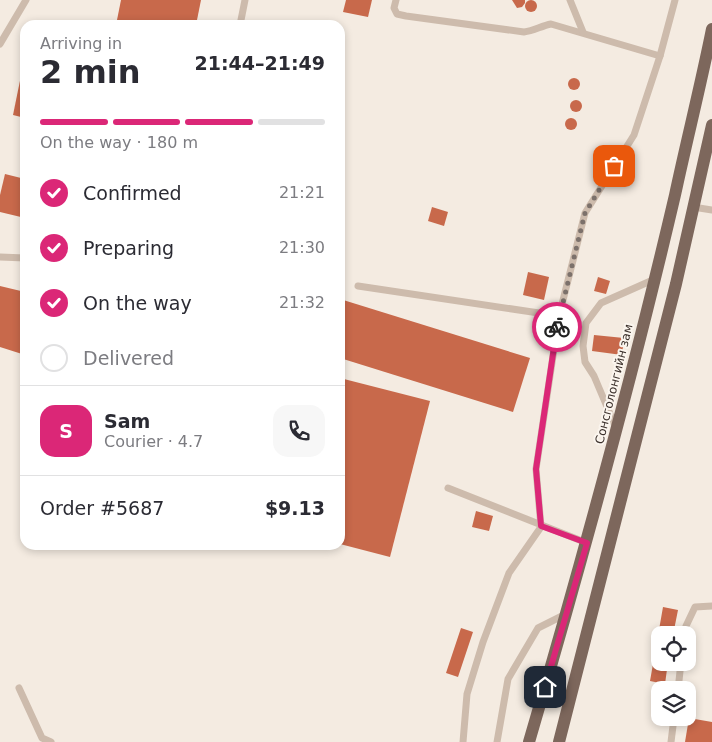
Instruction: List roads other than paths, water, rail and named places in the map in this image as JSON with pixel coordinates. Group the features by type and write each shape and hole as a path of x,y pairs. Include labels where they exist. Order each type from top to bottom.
{"main road":[{"name":"Сонсголонгийн зам","path":"529,742 587,543 655,278 712,29"},
{"path":"559,742 712,125"}],"lane":[{"path":"0,44 26,0"},
{"path":"241,20 245,0"},
{"path":"396,0 394,8 397,14 406,16 524,32 535,31 542,26 551,24 660,56"},
{"path":"570,0 583,32"},
{"path":"463,742 467,694 483,642 509,572 541,526 536,469 559,316 585,213 634,135 676,0"},
{"path":"693,207 712,210"},
{"path":"0,257 20,258"},
{"path":"616,430 594,376 585,362 583,346 586,323 601,303 655,278"},
{"path":"358,286 559,316"},
{"path":"448,488 587,543"},
{"path":"686,626 695,607 712,606"},
{"path":"496,742 508,679 538,628 566,613"},
{"path":"19,688 42,738 51,742"},
{"path":"670,742 673,726"}]}
